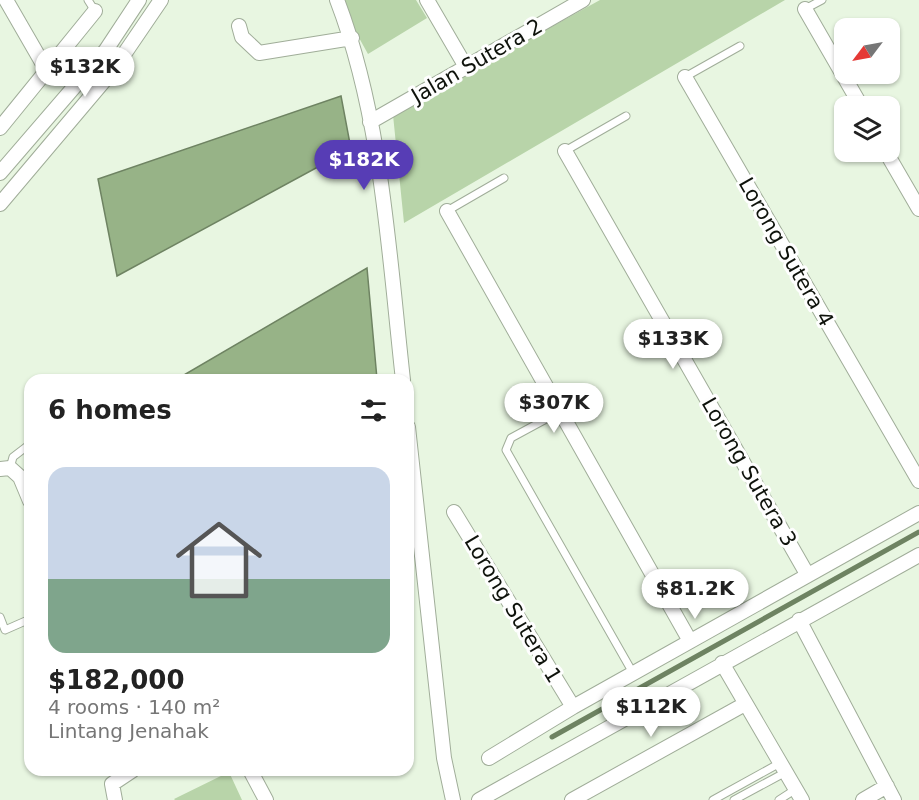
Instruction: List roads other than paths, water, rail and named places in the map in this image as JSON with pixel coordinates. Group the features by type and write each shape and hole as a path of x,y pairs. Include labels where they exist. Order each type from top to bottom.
{"street":[{"path":"6,0 47,71"},
{"path":"0,173 106,50 139,0"},
{"path":"0,204 114,69 161,0"},
{"path":"337,0 352,38 370,122 402,374"},
{"path":"428,0 466,67"},
{"name":"Jalan Sutera 2","path":"370,122 583,0"},
{"path":"1,123 47,71 91,5"},
{"path":"806,9 855,96"},
{"path":"239,26 242,37 259,53 352,38"},
{"name":"Lorong Sutera 4","path":"685,77 919,481"},
{"name":"Lorong Sutera 3","path":"565,151 807,574"},
{"path":"892,162 919,209"},
{"path":"447,211 690,641"},
{"path":"5,469 20,477 24,487"},
{"path":"414,483 444,758 453,800"},
{"name":"Lorong Sutera 1","path":"454,512 573,707"},
{"path":"489,758 573,707 919,513"},
{"path":"479,800 919,555"},
{"path":"800,620 894,800"},
{"path":"722,663 799,794"},
{"path":"572,800 745,704"},
{"path":"115,800 112,784 124,776"},
{"path":"253,776 266,800"},
{"path":"863,800 887,786"}],"lane":[{"path":"806,9 822,0"},
{"name":"Lorong Sutera 4","path":"685,77 740,46"},
{"path":"565,151 626,116"},
{"path":"447,211 504,178"},
{"path":"559,412 511,438 506,450 633,673"},
{"path":"5,469 13,457 24,449"},
{"path":"0,617 5,630 24,622"},
{"path":"713,800 783,767"},
{"path":"734,800 783,767"},
{"path":"779,800 799,794"}],"waterway":[{"path":"552,737 919,532"}]}
